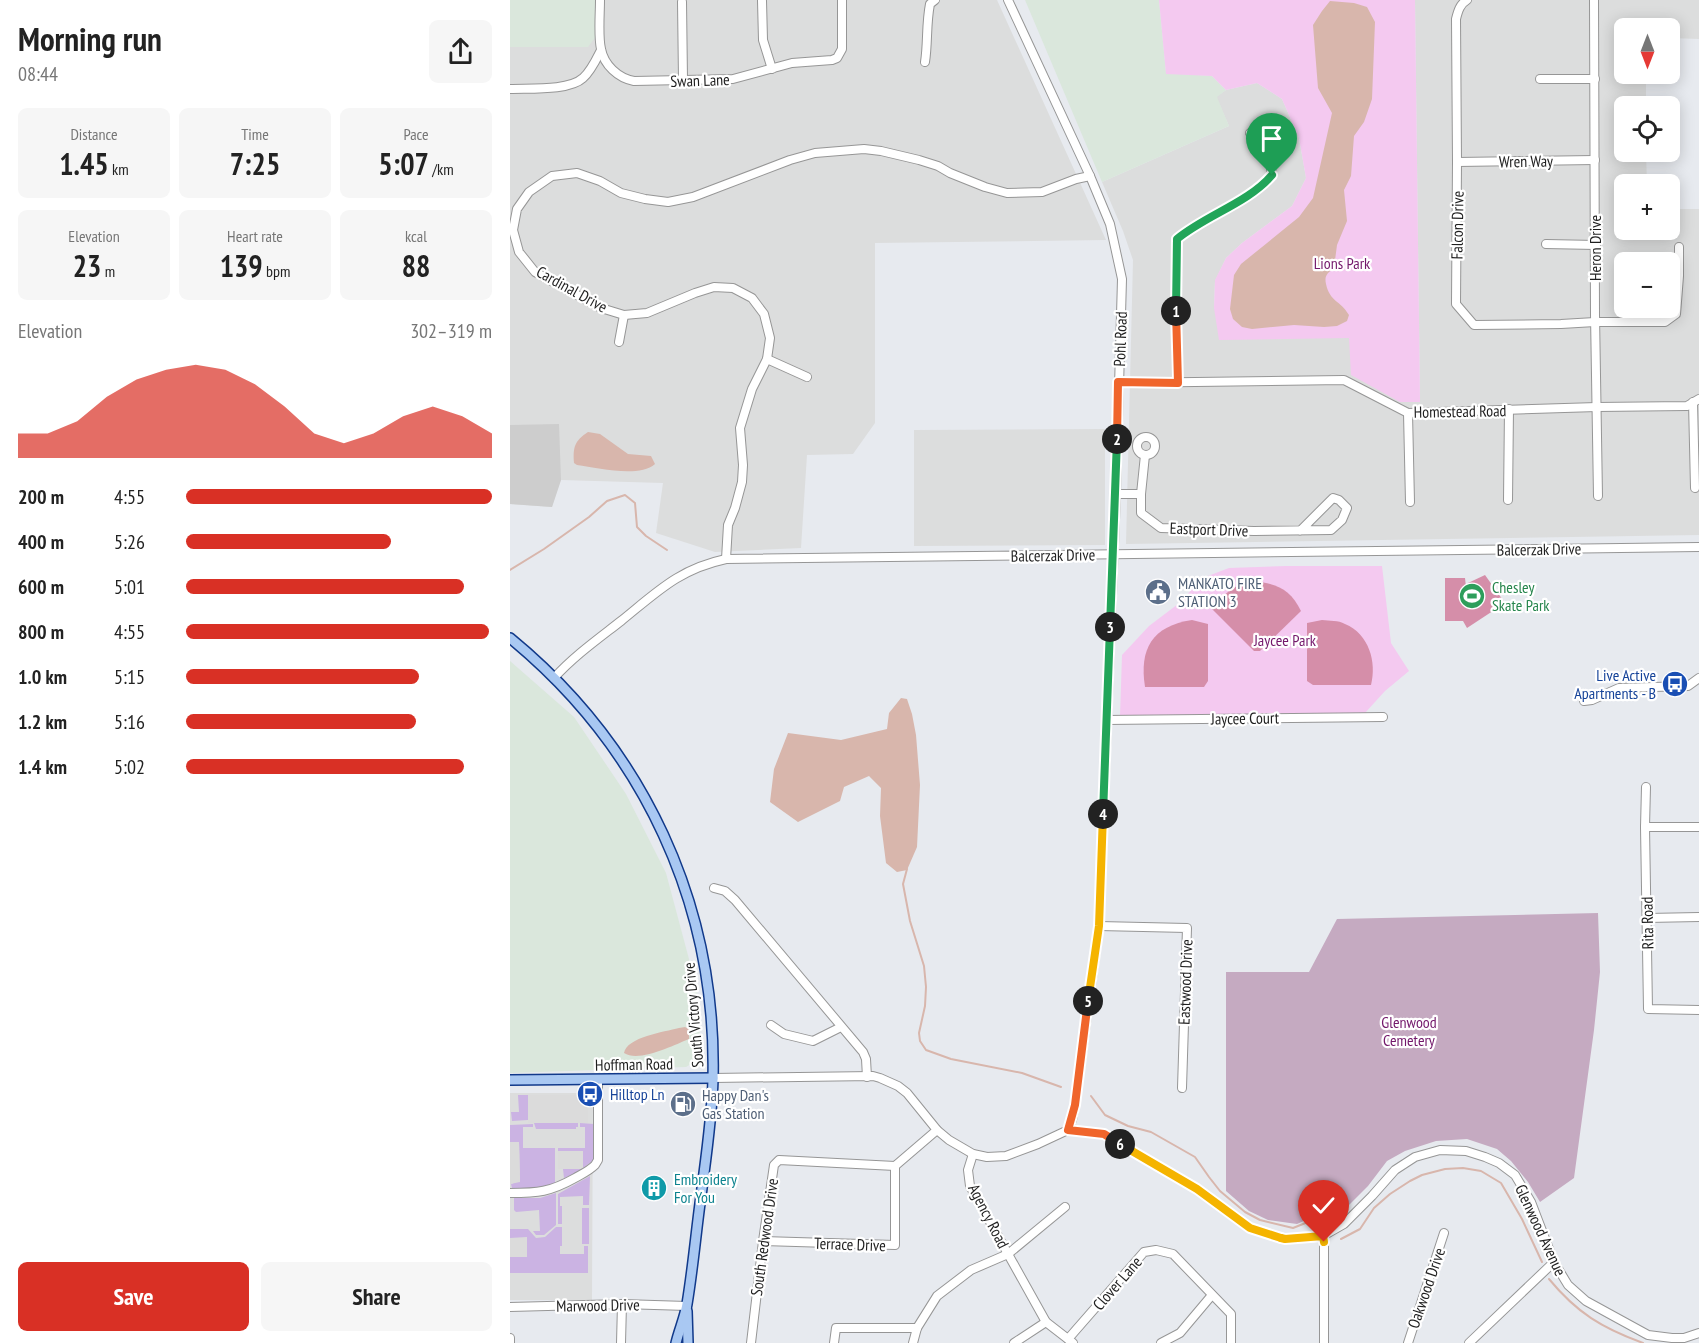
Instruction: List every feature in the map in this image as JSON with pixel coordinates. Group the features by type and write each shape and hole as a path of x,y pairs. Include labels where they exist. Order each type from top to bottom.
{"main road":[{"name":"South Victory Drive","path":"510,638 554,678 589,716 624,764 651,809 673,857 691,907 705,968 711,1022 713,1078 707,1148 687,1306 688,1343"},
{"name":"Hoffman Road","path":"510,1080 713,1078"},
{"name":"South Victory Drive","path":"676,1343 687,1306"}],"street":[{"path":"510,89 576,83 583,78 591,69 601,50 600,0"},
{"name":"Swan Lane","path":"601,50 610,67 620,77 634,81 732,80 798,62 826,62 837,58 842,49 842,0"},
{"path":"925,62 927,19 930,4 936,0"},
{"name":"Pohl Road","path":"1008,0 1110,224 1122,279 1099,926 1075,1105 1068,1130"},
{"name":"Falcon Drive","path":"1467,0 1463,2 1456,19 1455,304 1474,325 1665,322 1676,314 1679,247"},
{"name":"Heron Drive","path":"1594,0 1598,496"},
{"path":"762,1 763,40 772,69"},
{"path":"682,2 683,80"},
{"path":"1540,79 1595,79"},
{"path":"1178,383 1177,239 1193,226 1263,186 1272,175 1270,162 1250,133"},
{"name":"Cardinal Drive","path":"726,559 728,525 742,482 740,428 752,389 768,359 770,338 764,314 752,298 734,288 714,287 648,313 624,315 602,308 535,272 519,252 513,231 517,209 529,192 552,176 577,174 600,181 621,193 645,200 668,201 693,196 765,168 815,153 864,149 919,160 985,187 1007,193 1042,192 1090,176"},
{"name":"Wren Way","path":"1457,162 1595,160"},
{"path":"1546,244 1596,245"},
{"path":"619,342 624,315"},
{"path":"768,359 807,377"},
{"name":"Homestead Road","path":"1118,382 1344,380 1408,413 1687,406 1696,401"},
{"path":"1695,488 1696,401"},
{"path":"1508,500 1509,409"},
{"path":"1408,413 1410,501"},
{"name":"Eastport Drive","path":"1145,455 1141,513 1161,528 1300,531 1331,530 1342,520 1347,508 1333,498 1300,531"},
{"path":"1116,494 1141,494"},
{"name":"Balcerzak Drive","path":"554,678 570,661 676,577 726,559 1699,547"},
{"path":"1584,701 1600,697 1619,688 1688,686 1699,678"},
{"name":"Jaycee Court","path":"1106,720 1383,717"},
{"name":"Rita Road","path":"1646,787 1648,1009 1699,1010"},
{"path":"1645,827 1699,827"},
{"path":"714,888 725,891 735,900 864,1053 867,1077 880,1078 898,1086 907,1093 937,1130 949,1140 973,1154 987,1157 1006,1156 1068,1130"},
{"path":"1647,918 1699,917"},
{"name":"Eastwood Drive","path":"1099,926 1186,928 1182,1088"},
{"path":"771,1025 784,1034 813,1041 841,1026"},
{"name":"Hoffman Road","path":"713,1078 867,1077"},
{"path":"510,1193 548,1191 595,1165 598,1160 598,1079"},
{"path":"895,1166 937,1130"},
{"name":"Glenwood Avenue","path":"1068,1130 1104,1134 1197,1189 1250,1228 1285,1239 1323,1236 1344,1224 1395,1170 1414,1157 1440,1150 1466,1151 1485,1157 1515,1175 1531,1202 1554,1262 1568,1285 1586,1301 1648,1335 1683,1338 1699,1333"},
{"name":"Agency Road","path":"973,1154 968,1170 970,1186 1046,1322 1071,1341"},
{"name":"South Redwood Drive","path":"751,1343 774,1165 779,1160 895,1166"},
{"name":"Terrace Drive","path":"763,1241 895,1245 895,1166"},
{"path":"913,1343 917,1328 937,1296 971,1270 1008,1254 1065,1207"},
{"name":"Oakwood Drive","path":"1408,1343 1444,1233"},
{"path":"1323,1236 1324,1343"},
{"name":"Clover Lane","path":"1071,1341 1144,1252 1156,1250 1173,1254 1231,1314 1231,1343"},
{"path":"1469,1343 1554,1262"},
{"path":"1161,1343 1180,1333 1212,1295"},
{"path":"621,1343 622,1304"},
{"name":"Marwood Drive","path":"510,1307 622,1304 687,1306"},
{"path":"1014,1343 1046,1322"},
{"path":"834,1343 836,1329 917,1328"},
{"path":"510,1338 510,1343"}],"shaded area":[{"path":"510,0 597,0 597,35 588,47 510,47"},
{"path":"597,0 997,0 1106,240 875,243 875,423 853,454 807,455 801,548 715,552 656,533 663,483 561,480 552,507 510,504 510,47 588,46"},
{"path":"1025,0 1159,0 1166,73 1212,76 1226,90 1217,97 1229,126 1102,182"},
{"path":"1415,0 1699,0 1699,39 1680,38 1680,18 1614,18 1614,84 1646,84 1646,96 1614,96 1614,162 1646,162 1647,174 1614,174 1614,240 1680,240 1680,209 1699,209 1699,535 1126,544 1133,260 1102,182 1229,126 1216,97 1226,90 1257,83 1282,99 1299,138 1306,178 1292,206 1242,243 1226,258 1215,281 1214,308 1350,338 1420,402"},
{"path":"1330,1 1354,3 1367,7 1375,22 1372,99 1364,122 1354,136 1351,176 1344,190 1347,221 1337,245 1334,268 1326,276 1330,294 1349,315 1347,321 1337,326 1294,325 1252,329 1242,327 1233,319 1230,309 1234,275 1241,264 1299,217 1313,198 1332,113 1318,88 1313,25"},
{"path":"559,424 561,480 552,507 510,504 510,425"},
{"path":"1105,429 1105,545 914,546 914,430"},
{"path":"588,432 600,434 628,454 651,456 655,464 648,468 629,471 577,465 574,463 575,445"},
{"name":"Chesley Skate Park","path":"1485,575 1505,603 1467,628 1463,621 1445,621 1445,578 1465,578 1466,587 1468,583"},
{"path":"1251,581 1281,588 1292,597 1301,611 1260,651 1254,651 1212,609 1229,591"},
{"path":"1192,620 1208,624 1208,681 1204,687 1145,687 1144,661 1151,642 1167,628"},
{"path":"1322,620 1337,621 1360,635 1372,658 1371,685 1313,685 1307,681 1307,623"},
{"path":"510,661 574,717 626,794 666,873 697,989 701,1058 686,1067 510,1073"},
{"path":"901,698 907,699 912,714 920,785 917,847 907,870 897,872 886,863 880,816 881,788 869,776 844,787 840,801 798,822 770,802 774,769 788,733 841,740 887,729 889,713"},
{"path":"685,1027 689,1029 689,1039 666,1049 638,1056 624,1053 627,1047 639,1039"},
{"path":"510,1093 593,1093 592,1300 510,1300"},
{"path":"518,1095 528,1095 528,1120 512,1121 511,1112 519,1112"},
{"path":"528,1095 588,1095 588,1123 528,1123"},
{"path":"534,1123 578,1123 578,1127 576,1129 536,1129"},
{"path":"580,1123 594,1124 594,1160 583,1168 582,1151 558,1151 558,1148 585,1148 585,1127 580,1127"},
{"path":"533,1124 533,1127 523,1127 523,1148 555,1148 555,1184 540,1188 512,1188 511,1184 520,1181 519,1143 510,1142 510,1125"},
{"path":"510,1142 519,1142 520,1182 510,1184"},
{"path":"558,1151 583,1151 583,1169 558,1169"},
{"path":"583,1168 576,1173 564,1178 563,1169"},
{"path":"590,1176 589,1205 583,1205 583,1196 560,1197 562,1224 558,1224 558,1194"},
{"path":"556,1193 556,1225 544,1235 536,1235 533,1231 540,1231 539,1210 516,1212 514,1198 540,1198"},
{"path":"582,1208 589,1208 589,1244 582,1244"},
{"path":"556,1227 562,1227 560,1254 584,1254 584,1246 588,1246 588,1273 510,1273 510,1257 527,1256 527,1238 510,1238 510,1229 528,1229 536,1238 545,1237"},
{"path":"527,1237 527,1257 510,1257 510,1238"}],"green space":[{"name":"Lions Park","path":"1159,0 1415,0 1420,402 1400,402 1351,375 1349,338 1219,340 1214,308 1215,280 1226,258 1242,243 1292,206 1306,178 1299,138 1282,99 1257,83 1226,90 1212,76 1166,74"},
{"name":"Jaycee Park","path":"1382,566 1391,643 1409,671 1385,691 1365,713 1120,716 1122,655 1149,626 1182,601 1200,579 1229,568"},
{"name":"Glenwood Cemetery","path":"1598,913 1600,972 1574,1178 1540,1202 1511,1161 1497,1149 1467,1139 1436,1141 1405,1151 1387,1161 1368,1186 1346,1208 1315,1216 1297,1224 1268,1220 1249,1211 1226,1191 1226,972 1309,972 1337,919"}],"waterway":[{"path":"510,570 589,517 607,501 625,495 635,503 637,527 667,550"},
{"path":"907,869 903,884 910,921 924,966 925,1006 919,1033 920,1041 926,1050 951,1059 1022,1073 1061,1087"},
{"path":"1091,1096 1105,1115 1128,1126 1151,1132 1195,1157 1220,1191 1245,1212 1260,1220 1293,1228 1313,1220 1324,1226"},
{"path":"1341,1239 1360,1229 1374,1208 1410,1181 1445,1169 1463,1168 1481,1171 1501,1183 1522,1219 1542,1262"},
{"path":"1549,1279 1559,1291 1591,1318 1643,1343"}],"place":[{"name":"MANKATO FIRE STATION 3","path":"1158,592"},
{"name":"Chesley Skate Park","path":"1472,596"},
{"name":"Live Active Apartments - B","path":"1675,684"},
{"name":"Hilltop Ln","path":"590,1094"},
{"name":"Happy Dan's Gas Station","path":"683,1104"},
{"name":"Embroidery For You","path":"654,1188"}],"route":[{"path":"1272,175 1263,186 1193,226 1177,239 1178,383 1118,382 1116,494 1099,926 1075,1105 1068,1130 1104,1134 1197,1189 1250,1228 1285,1239 1323,1236 1324,1242"}]}
